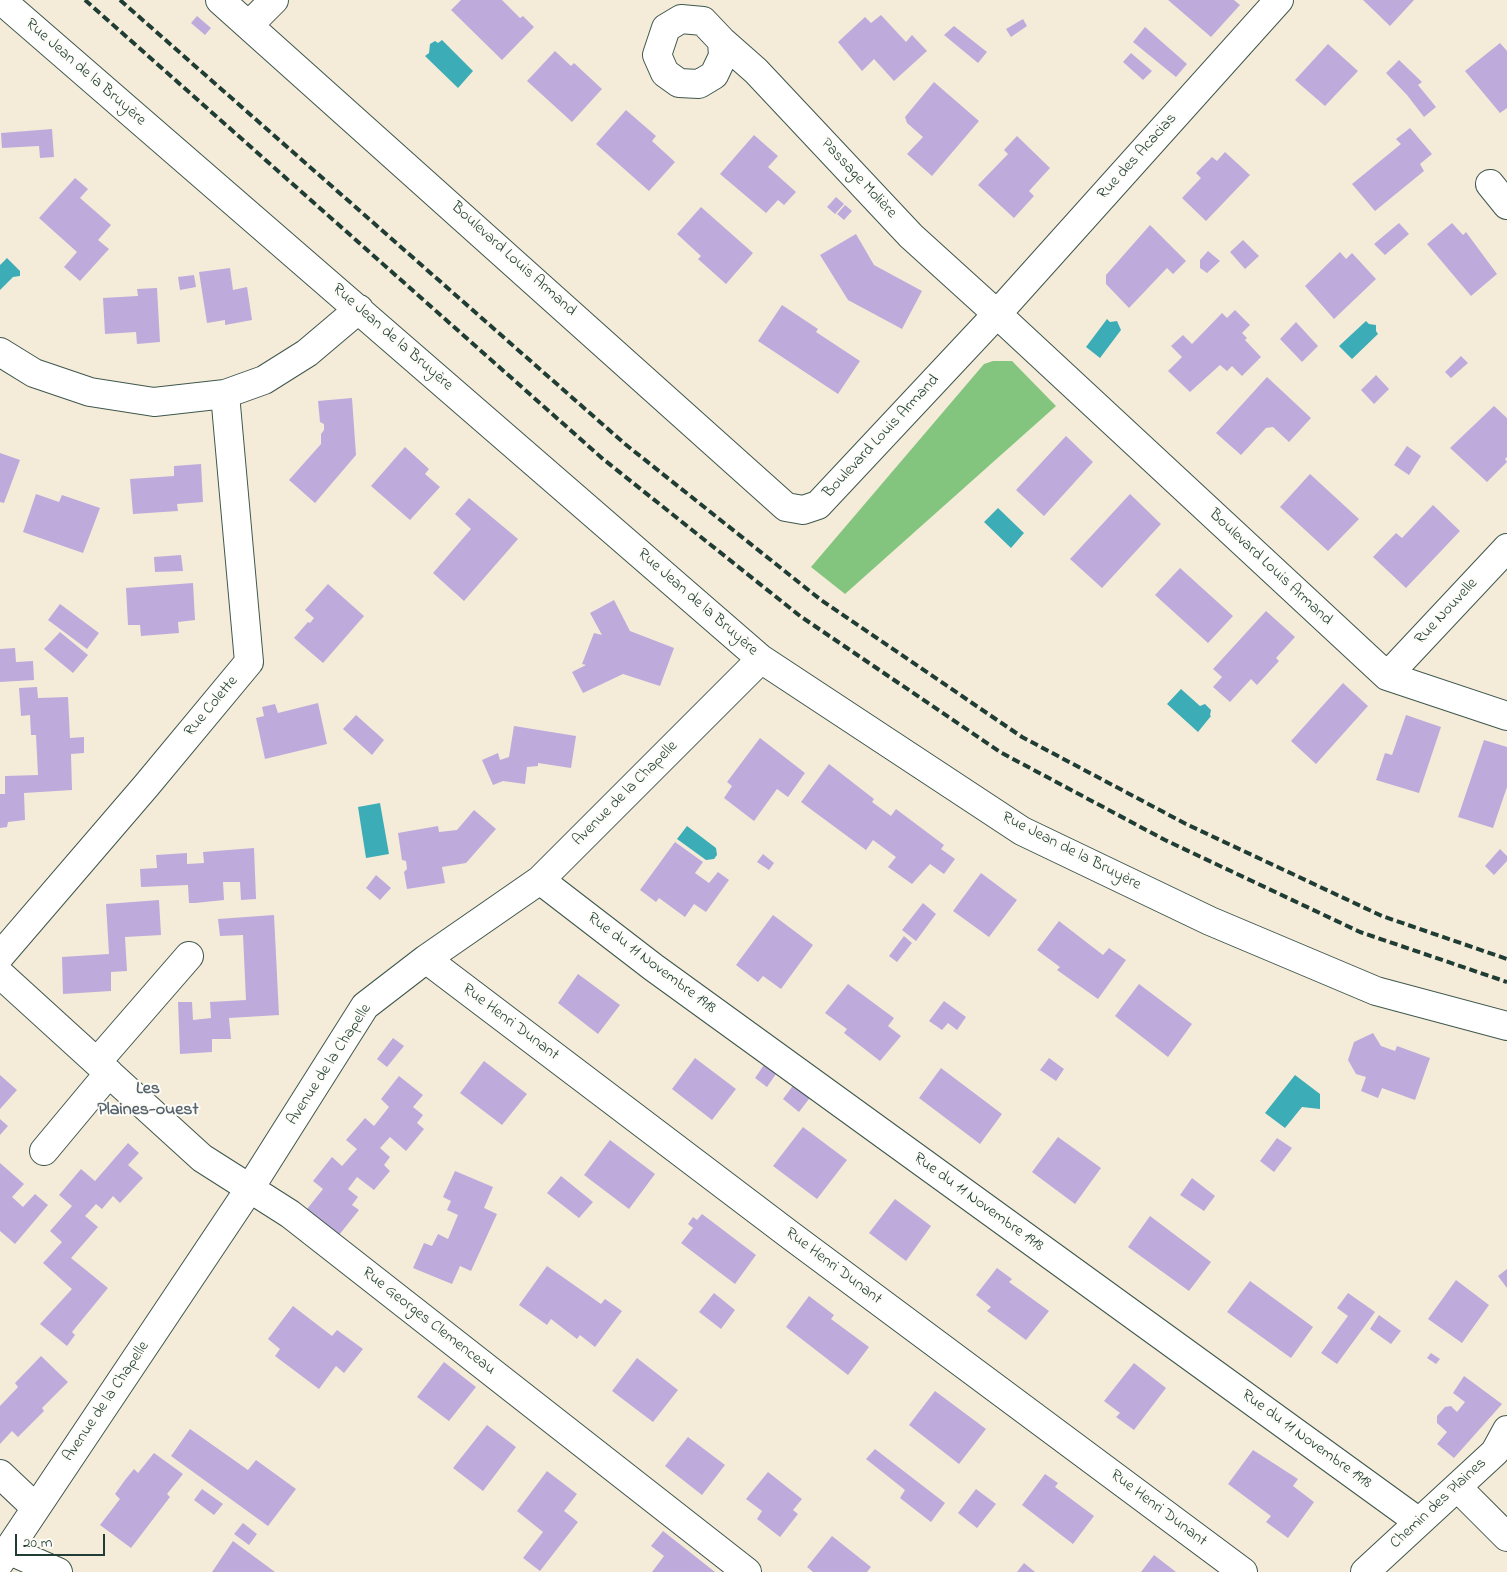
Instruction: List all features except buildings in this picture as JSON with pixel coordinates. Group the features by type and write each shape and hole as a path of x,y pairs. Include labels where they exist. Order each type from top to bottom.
{"street":[{"name":"Rue Jean de la Bruyère","path":"1,0 762,659 1022,831 1210,921 1376,991 1507,1026"},
{"name":"Boulevard Louis Armand","path":"220,0 786,507 803,510 818,505 997,314 1386,676 1507,716"},
{"path":"249,25 274,0"},
{"name":"Rue des Acacias","path":"997,314 1279,0"},
{"name":"Passage Molière","path":"722,41 756,71 911,236 997,314"},
{"path":"1490,184 1507,205"},
{"path":"0,352 34,373 90,392 154,402 225,394 264,380 307,353 359,309"},
{"name":"Rue Colette","path":"0,956 146,786 249,662 225,394"},
{"name":"Rue Nouvelle","path":"1386,676 1507,548"},
{"name":"Avenue de la Chapelle","path":"4,1556 250,1188 365,1006 426,959 540,880 762,659"},
{"name":"Rue du 11 Novembre 1918","path":"540,880 661,972 1419,1522"},
{"path":"44,1151 103,1067 190,956"},
{"name":"Rue Henri Dunant","path":"426,959 790,1234 1243,1572"},
{"name":"Rue Georges Clemenceau","path":"0,974 202,1158 290,1214 747,1572"},
{"name":"Chemin des Plaines","path":"1365,1572 1495,1452 1507,1430"},
{"path":"0,1474 36,1508"},
{"path":"1458,1488 1507,1537"},
{"path":"4,1556 58,1572"}],"green space":[{"path":"993,361 1012,361 1056,406 845,594 811,567 984,364"}],"water":[{"path":"442,40 473,71 458,88 425,56 429,53 430,44 435,41 438,43"},
{"path":"7,258 20,271 20,276 13,277 0,290 0,265"},
{"path":"1107,319 1110,322 1117,321 1121,330 1100,358 1086,347"},
{"path":"1366,321 1369,324 1376,325 1378,334 1352,359 1339,346"},
{"path":"998,508 1024,533 1011,548 984,522"},
{"path":"1181,689 1200,706 1205,704 1211,710 1211,716 1198,732 1167,704"},
{"path":"380,803 389,854 366,858 358,807"},
{"path":"687,826 716,848 717,855 714,859 706,860 677,839"},
{"path":"1295,1075 1320,1094 1320,1109 1302,1107 1285,1128 1265,1113"}],"railway":[{"path":"85,0 603,459 800,616 1000,752 1165,840 1360,932 1507,982"},
{"path":"120,0 625,444 821,600 1022,737 1186,824 1382,916 1507,959"}],"district":[{"name":"Les Plaines-ouest","path":"148,1100"}]}
